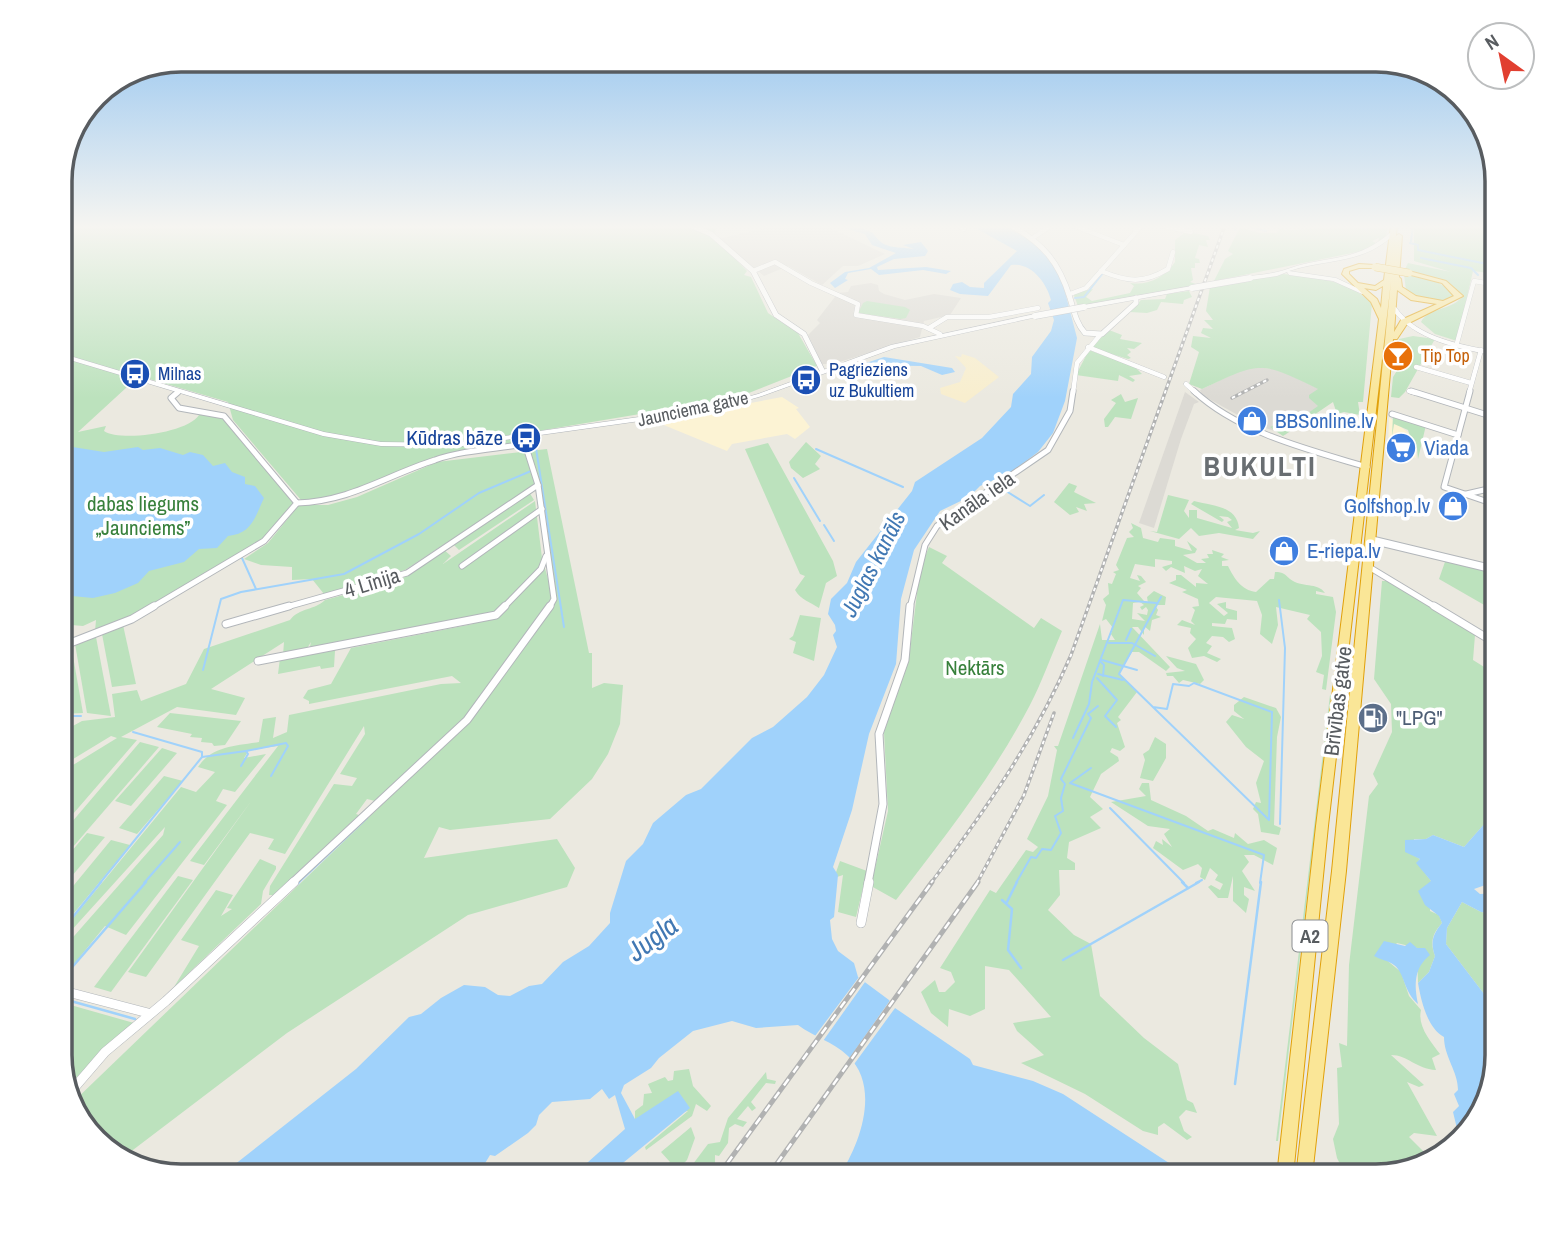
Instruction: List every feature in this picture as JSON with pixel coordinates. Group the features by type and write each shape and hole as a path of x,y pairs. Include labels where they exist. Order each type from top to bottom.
{"highway":[{"path":"1352,283 1380,311 1383,327"},
{"path":"1356,283 1376,288 1384,283"},
{"name":"Brīvības gatve","path":"1286,1164 1322,826 1388,283"},
{"name":"Brīvības gatve","path":"1305,1164 1339,871 1396,283"},
{"path":"1398,283 1399,288 1407,295 1432,302 1450,303"},
{"path":"1392,339 1402,323 1450,303 1458,296 1451,286 1439,283"}],"main road":[{"name":"Jaunciema gatve","path":"72,359 178,392 351,440 411,446 455,445 711,409 760,395 867,354 940,334 1223,283"},
{"path":"1339,283 1364,293"},
{"path":"1394,308 1402,323 1485,351"},
{"path":"1420,314 1419,323 1434,336"},
{"path":"1392,339 1410,332 1434,336"}],"street":[{"path":"760,283 776,315 804,334 822,370"},
{"path":"810,283 858,304 856,314 929,328 940,334"},
{"path":"1066,283 1081,330 1088,335 1100,335 1126,313 1138,300 1136,298"},
{"path":"1070,294 1086,288 1091,283"},
{"path":"1457,343 1474,283"},
{"path":"929,328 933,322 947,317 983,318 1038,308"},
{"name":"Kanāla iela","path":"861,923 883,813 879,734 905,660 910,604 925,545 937,526 955,512 988,494 1048,450 1070,411 1076,368 1088,347 1100,335"},
{"path":"1088,347 1164,377"},
{"path":"1481,350 1444,487 1485,502"},
{"path":"1416,367 1471,383"},
{"path":"1186,384 1203,398 1251,424 1302,447 1367,467"},
{"path":"1409,391 1485,414"},
{"path":"178,392 172,398 179,408 209,411 224,416 297,503"},
{"path":"1392,414 1458,435"},
{"path":"72,642 132,620 247,553 264,541 297,503 326,502 436,460 526,444 537,435"},
{"path":"76,1086 105,1052 148,1013 166,1001 467,720 554,600 538,485 526,444"},
{"name":"4 Līnija","path":"226,624 400,576 538,485"},
{"path":"1461,495 1485,490"},
{"path":"462,566 542,509"},
{"path":"1372,540 1485,567"},
{"path":"258,661 496,615 541,569 547,554"},
{"path":"1368,567 1485,637"},
{"path":"72,993 148,1013"}],"shaded area":[{"path":"871,283 878,285 879,291 884,294 905,300 934,294 961,298 950,315 924,321 920,337 833,364 822,364 808,335 820,323 817,320 838,293 848,292 851,286"},
{"path":"1250,366 1280,370 1319,389 1330,403 1285,435 1252,423 1202,395 1200,390"},
{"path":"1185,392 1199,402 1194,404 1181,439 1154,528 1139,523"},
{"path":"782,397 799,408 796,409 810,427 795,439 787,434 732,444 727,451 654,421"},
{"path":"1389,417 1411,435 1417,448 1416,458 1388,449"}],"green space":[{"name":"dabas liegums „Jaunciems”","path":"72,283 754,283 768,313 798,333 817,366 736,398 544,430 529,445 437,456 359,490 327,500 301,500 233,420 228,402 139,376 78,432 106,426 104,431 112,434 138,436 182,427 199,415 197,412 220,415 292,498 293,505 260,544 138,616 95,631 96,620 83,626 72,625"},
{"path":"1130,283 1199,285 1078,306 1073,293 1093,289 1086,297 1092,301 1130,293 1134,286"},
{"path":"1234,283 1334,283 1352,289 1372,303 1363,402 1358,402 1360,415 1344,412 1337,414 1333,402 1283,436 1270,427 1277,424 1287,428 1318,406 1309,395 1318,389 1284,373 1260,368 1249,369 1202,389 1189,384 1199,352 1191,347 1193,336 1211,338 1201,333 1203,328 1213,329 1204,320 1213,320 1206,311 1210,287"},
{"path":"1405,283 1438,283 1451,290 1453,297 1435,300 1406,291"},
{"path":"1445,283 1470,283 1457,341 1435,334 1421,322 1429,314 1457,302 1461,298 1460,293"},
{"path":"1189,291 1192,297 1184,300 1183,304 1161,302 1157,310 1147,313 1130,312 1141,300 1165,299 1167,294"},
{"path":"867,301 910,310 906,318 901,319 858,313"},
{"path":"1109,330 1122,335 1120,339 1142,343 1134,349 1127,348 1131,352 1127,355 1131,358 1092,346"},
{"path":"1413,336 1435,339 1405,392 1399,398 1391,397 1393,377 1402,363 1399,339"},
{"path":"1089,350 1136,368 1142,374 1129,376 1135,380 1133,382 1119,375 1118,381 1076,375"},
{"path":"1121,394 1125,402 1138,398 1131,419 1115,417 1108,427 1105,427 1104,419 1116,403 1111,400"},
{"path":"1393,415 1426,425 1418,459 1417,448 1406,445 1411,439 1408,430 1394,424 1392,437"},
{"path":"806,442 821,456 815,464 820,469 803,478 791,468 789,462"},
{"path":"768,443 833,561 837,576 826,583 819,608 803,599 795,590 805,576 800,574 745,449"},
{"path":"547,449 589,653 592,653 592,688 604,683 623,685 620,724 608,754 592,779 550,819 450,830 439,827 424,858 557,839 575,868 567,887 468,915 287,1033 131,1152 126,1150 94,1122 80,1095 469,721 462,719 375,801 367,799 356,814 359,815 273,895 269,895 270,886 334,784 352,786 357,778 340,774 365,734 364,726 285,854 268,849 274,839 250,833 146,977 128,972 252,800 204,865 190,861 278,746 249,750 244,758 266,754 235,792 223,789 216,801 227,805 126,935 105,926 72,966 72,938 163,835 165,827 72,930 72,919 181,787 196,792 215,772 198,767 204,760 225,748 259,742 263,719 276,717 273,738 287,732 289,715 441,684 461,683 452,676 309,704 309,701 303,698 308,690 331,684 351,648 473,624 475,618 341,642 335,651 334,667 321,669 320,666 278,674 280,658 308,655 311,642 306,650 283,655 284,642 211,689 245,698 236,715 177,707 121,737 137,740 72,815 72,766 117,738 111,736 72,760 72,726 82,721 115,717 112,694 137,690 141,701 186,684 204,649 290,620 298,613 325,600 402,579 443,549 451,556 443,564 535,501 542,558 552,593 554,582 543,494 535,489 529,492 534,500 459,550 452,543 507,503 405,570 324,594 312,579 292,580 292,567 261,565 244,559 268,543 299,505 328,505 357,497 437,462"},
{"path":"1069,483 1077,486 1074,492 1096,503 1084,504 1087,511 1076,507 1079,512 1070,515 1054,502"},
{"path":"1168,495 1189,500 1184,511 1189,518 1189,510 1197,510 1197,518 1232,528 1227,522 1232,520 1228,517 1219,516 1224,520 1222,522 1191,504 1194,501 1229,511 1237,521 1239,528 1235,530 1253,533 1260,531 1253,539 1219,533 1199,536 1191,528 1179,539 1150,531 1157,532"},
{"path":"1131,523 1141,528 1143,538 1158,542 1160,538 1175,540 1175,546 1192,551 1187,541 1197,549 1195,553 1183,555 1197,563 1206,563 1201,559 1209,558 1207,554 1213,554 1212,550 1224,554 1221,557 1229,560 1222,561 1222,566 1228,566 1239,583 1251,591 1256,592 1270,579 1274,579 1275,572 1282,573 1294,582 1318,587 1325,593 1316,591 1316,594 1333,597 1336,612 1326,690 1322,689 1324,675 1316,672 1322,656 1321,632 1307,619 1310,615 1276,607 1278,625 1272,644 1260,634 1262,615 1257,601 1216,597 1209,603 1224,616 1228,613 1217,604 1226,602 1226,608 1237,611 1237,620 1227,619 1225,624 1212,623 1212,626 1232,628 1235,639 1229,642 1223,637 1212,636 1206,643 1212,646 1207,653 1221,659 1217,662 1204,656 1192,658 1188,648 1196,639 1190,633 1191,628 1177,625 1182,620 1195,625 1191,621 1195,610 1192,607 1199,606 1198,599 1182,592 1187,590 1169,583 1176,580 1176,575 1181,575 1196,587 1196,583 1208,584 1198,576 1202,569 1195,571 1184,566 1185,573 1171,567 1166,571 1162,567 1172,564 1172,561 1155,559 1155,567 1135,564 1130,578 1140,581 1137,575 1141,576 1146,582 1138,586 1141,588 1137,593 1144,601 1133,603 1132,619 1145,621 1137,613 1147,615 1148,610 1146,607 1142,610 1140,607 1144,605 1140,602 1148,603 1147,597 1154,591 1166,597 1165,605 1155,605 1158,610 1156,615 1161,617 1152,620 1150,631 1144,626 1144,635 1138,627 1132,627 1170,667 1166,671 1139,652 1132,652 1119,674 1137,692 1118,717 1121,720 1117,723 1125,747 1120,751 1112,748 1110,752 1118,757 1119,761 1101,774 1090,797 1103,809 1090,817 1101,828 1069,842 1067,858 1075,863 1075,870 1059,870 1060,895 1048,910 1074,935 1091,944 1100,996 1144,1038 1178,1064 1187,1100 1193,1103 1197,1113 1186,1110 1179,1117 1184,1131 1192,1137 1187,1140 1164,1123 1158,1127 1158,1135 1143,1131 1085,1094 1021,1063 1044,1055 1017,1031 1013,1023 1051,1017 1009,970 985,966 985,1009 970,1016 949,1009 948,1027 931,1013 921,992 935,980 939,992 945,992 955,982 951,972 940,968 990,890 996,893 1026,850 1033,852 1038,847 1027,839 1048,796 1057,750 1054,746 1058,746 1100,624 1102,640 1115,640 1111,634 1113,628 1106,619 1102,621 1106,605 1103,599 1109,594 1108,583 1112,584 1116,574 1113,572 1119,570 1116,565 1127,538 1134,537 1129,532 1133,528"},
{"name":"Nektārs","path":"929,547 947,556 942,563 1034,628 1041,618 1062,631 1034,696 1000,757 967,806 896,900 871,886 888,811 884,732 909,658 920,569"},
{"path":"1446,559 1485,568 1485,605 1439,579"},
{"path":"1382,581 1391,581 1475,635 1473,660 1485,668 1485,823 1464,847 1433,835 1426,839 1414,839 1411,854 1420,859 1417,863 1431,881 1430,911 1439,915 1442,923 1433,939 1435,956 1429,972 1418,983 1417,948 1397,943 1384,958 1401,972 1409,996 1421,1010 1423,1028 1440,1054 1432,1058 1436,1070 1391,1055 1424,1085 1419,1087 1407,1082 1437,1136 1414,1133 1409,1137 1425,1153 1411,1158 1376,1164 1340,1164 1333,1139 1339,1124 1337,1068 1342,1067 1339,1043 1347,1046 1349,965 1369,796 1378,784 1373,774 1392,732 1391,704 1374,679"},
{"path":"800,615 821,618 814,661 793,653 796,642 789,639 793,636"},
{"path":"123,625 136,684 112,687 102,634"},
{"path":"96,637 111,716 87,713 75,644"},
{"path":"72,651 83,713 72,714"},
{"path":"1166,656 1196,664 1204,680 1200,684 1183,680 1179,683 1173,676 1167,676 1166,673 1185,671 1177,668"},
{"path":"1330,695 1278,1141 1276,1141"},
{"path":"1244,697 1276,708 1281,717 1277,737 1274,825 1281,828 1279,835 1261,832 1258,814 1253,809 1256,802 1261,803 1256,783 1264,761 1246,747 1226,722 1232,715 1244,719 1234,711 1234,705"},
{"path":"170,713 241,721 225,745 214,746 212,743 201,742 202,738 190,737 192,734 157,727"},
{"path":"1155,737 1166,744 1166,758 1153,781 1140,778 1145,760 1143,754 1149,750"},
{"path":"140,742 159,747 72,848 72,822"},
{"path":"162,748 177,753 131,806 115,801"},
{"path":"164,776 183,781 137,834 119,828"},
{"path":"1142,783 1149,783 1151,800 1186,816 1208,831 1213,829 1234,838 1235,833 1248,844 1264,840 1277,848 1273,865 1254,855 1244,855 1249,862 1242,871 1255,891 1244,887 1244,895 1249,899 1246,913 1233,901 1233,876 1228,898 1218,898 1208,887 1211,885 1220,890 1223,884 1215,880 1218,875 1210,868 1205,880 1200,877 1202,868 1198,864 1183,870 1153,848 1156,841 1163,845 1162,839 1172,847 1164,834 1170,829 1148,826 1111,802 1146,796 1139,789"},
{"path":"87,833 105,837 72,876 72,851"},
{"path":"111,840 130,845 72,915 72,887"},
{"path":"260,859 276,866 263,891 261,904 174,987 199,946 181,940 216,890 233,895 221,916 232,909 227,908"},
{"path":"840,861 867,871 856,917 838,912 843,875 834,878"},
{"path":"178,876 193,880 111,992 94,987"},
{"path":"1462,902 1485,912 1485,995 1446,944 1447,928"},
{"path":"72,1005 134,1023 74,1079"},
{"path":"689,1069 693,1086 711,1106 707,1111 696,1104 692,1116 646,1150 645,1147 688,1111 635,1120 635,1111 643,1105 644,1094 652,1093 648,1084 665,1077 668,1081 673,1080 674,1071"},
{"path":"766,1072 767,1079 776,1081 775,1084 766,1083 751,1102 756,1108 752,1111 748,1106 737,1119 747,1122 743,1127 735,1124 729,1128 728,1143 719,1156 715,1155 714,1164 693,1164 708,1144 720,1142 728,1118"},
{"path":"691,1127 695,1138 683,1164 668,1164 670,1162 661,1152"}],"sand":[{"path":"962,354 975,358 999,377 965,403 941,394 940,388 960,382 966,368 955,356 961,357"}],"water":[{"path":"830,283 844,283 835,288"},
{"path":"959,283 984,288 984,283 998,283 988,296 960,294 950,290 953,284"},
{"path":"1043,283 1062,283 1077,338 1065,401 1053,433 1038,452 1010,473 980,486 969,497 940,511 914,550 901,599 896,664 869,734 852,810 833,867 838,875 834,917 830,920 832,939 838,951 854,963 858,977 889,1000 895,1008 970,1059 973,1065 1033,1081 1063,1094 1171,1164 846,1164 860,1133 865,1099 858,1069 848,1056 798,1025 756,1028 732,1021 693,1031 659,1058 651,1068 624,1085 621,1093 635,1119 678,1091 690,1108 622,1164 586,1164 625,1129 615,1095 609,1099 602,1089 590,1099 552,1102 539,1115 536,1125 528,1133 495,1156 490,1155 485,1164 235,1164 356,1069 409,1017 421,1014 464,985 485,987 498,995 510,996 529,986 542,984 563,962 589,946 610,923 610,913 626,861 643,844 653,823 686,795 701,789 752,738 773,727 807,697 824,675 837,647 833,635 836,631 835,625 828,614 831,599 847,583 856,562 912,491 915,482 982,438 1011,407 1013,394 1031,374 1032,357 1051,331 1054,320 1048,303 1051,300"},
{"path":"884,357 952,368 955,372 942,375 921,366 860,365"},
{"path":"72,447 104,452 138,447 143,450 160,448 183,455 190,452 203,455 213,466 225,463 232,472 245,477 245,484 255,486 264,498 248,528 228,536 217,548 199,549 184,562 149,571 138,583 115,593 93,598 72,596"},
{"path":"1485,823 1485,885 1474,889 1480,894 1485,894 1485,912 1462,902 1447,928 1446,944 1485,995 1483,1076 1471,1110 1457,1128 1453,1112 1459,1106 1454,1094 1458,1090 1456,1077 1446,1051 1444,1037 1433,1027 1426,1013 1418,983 1429,972 1435,956 1433,938 1442,923 1439,916 1425,905 1418,891 1431,881 1416,863 1420,859 1405,852 1405,840 1426,839 1433,835 1464,847"},
{"path":"1384,941 1405,946 1410,942 1417,948 1425,948 1430,955 1421,965 1416,977 1418,1004 1409,994 1398,968 1374,956"}],"pier":[{"path":"859,977 865,982 823,1041 815,1036"},
{"path":"891,999 898,1004 852,1067 848,1060"}],"waterway":[{"path":"1075,298 1084,297 1095,283"},
{"path":"535,442 564,627"},
{"path":"816,449 903,487"},
{"path":"203,670 221,599 241,592 344,574 419,534 479,493 531,471"},
{"path":"794,478 820,521"},
{"path":"1006,491 1030,506 1044,495"},
{"path":"824,525 834,541"},
{"path":"242,558 256,589"},
{"path":"1135,645 1161,597"},
{"path":"1073,738 1089,704 1092,682 1123,600 1156,603"},
{"path":"1279,600 1285,648 1280,824"},
{"path":"1126,640 1131,629"},
{"path":"1109,643 1135,645"},
{"path":"1123,666 1135,645"},
{"path":"1135,645 1155,656"},
{"path":"1102,660 1123,666"},
{"path":"1101,662 1104,665 1103,675"},
{"path":"1123,666 1137,670"},
{"path":"1123,666 1119,674 1269,820 1272,712 1194,683 1189,686 1173,684 1167,709 1153,707"},
{"path":"1098,674 1103,675"},
{"path":"1103,675 1123,680"},
{"path":"1097,678 1117,700 1105,716 1116,727"},
{"path":"1016,883 1031,857 1036,858 1042,849 1051,850 1061,833 1055,816 1063,811 1061,798 1065,784 1061,779 1091,718 1088,714 1098,706"},
{"path":"72,716 81,716"},
{"path":"133,732 202,752 202,757"},
{"path":"246,751 286,743 288,746 271,776"},
{"path":"202,757 246,751"},
{"path":"241,766 248,754 246,751"},
{"path":"100,883 202,757"},
{"path":"1091,768 1070,783 1264,855 1260,883"},
{"path":"1110,808 1184,883"},
{"path":"298,883 367,818"},
{"path":"144,883 180,842"},
{"path":"1196,883 1202,880"},
{"path":"72,918 101,882"},
{"path":"72,967 146,882"},
{"path":"1007,902 1017,882"},
{"path":"1182,882 1188,888"},
{"path":"1063,960 1199,882"},
{"path":"1235,1084 1261,882"},
{"path":"1002,900 1012,909 1008,950 1021,968"},
{"path":"72,1001 135,1019"}],"railway":[{"path":"931,883 1008,774 1057,686 1071,655 1204,283"},
{"path":"1232,398 1267,380"},
{"path":"977,883 1024,795 1054,713"},
{"path":"727,1164 932,882"},
{"path":"777,1164 978,882"}],"place":[{"name":"Tip Top","path":"1398,356"},
{"name":"Milnas","path":"135,374"},
{"name":"Pagrieziens uz Bukultiem","path":"806,380"},
{"name":"BBSonline.lv","path":"1252,421"},
{"name":"Kūdras bāze","path":"526,438"},
{"name":"Viada","path":"1401,448"},
{"name":"Golfshop.lv","path":"1453,506"},
{"name":"E-riepa.lv","path":"1284,551"},
{"name":"\"LPG\"","path":"1373,718"}],"district":[{"name":"BUKULTI","path":"1260,466"}],"water label":[{"name":"Juglas kanāls","path":"873,564"},
{"name":"Jugla","path":"652,938"}]}
